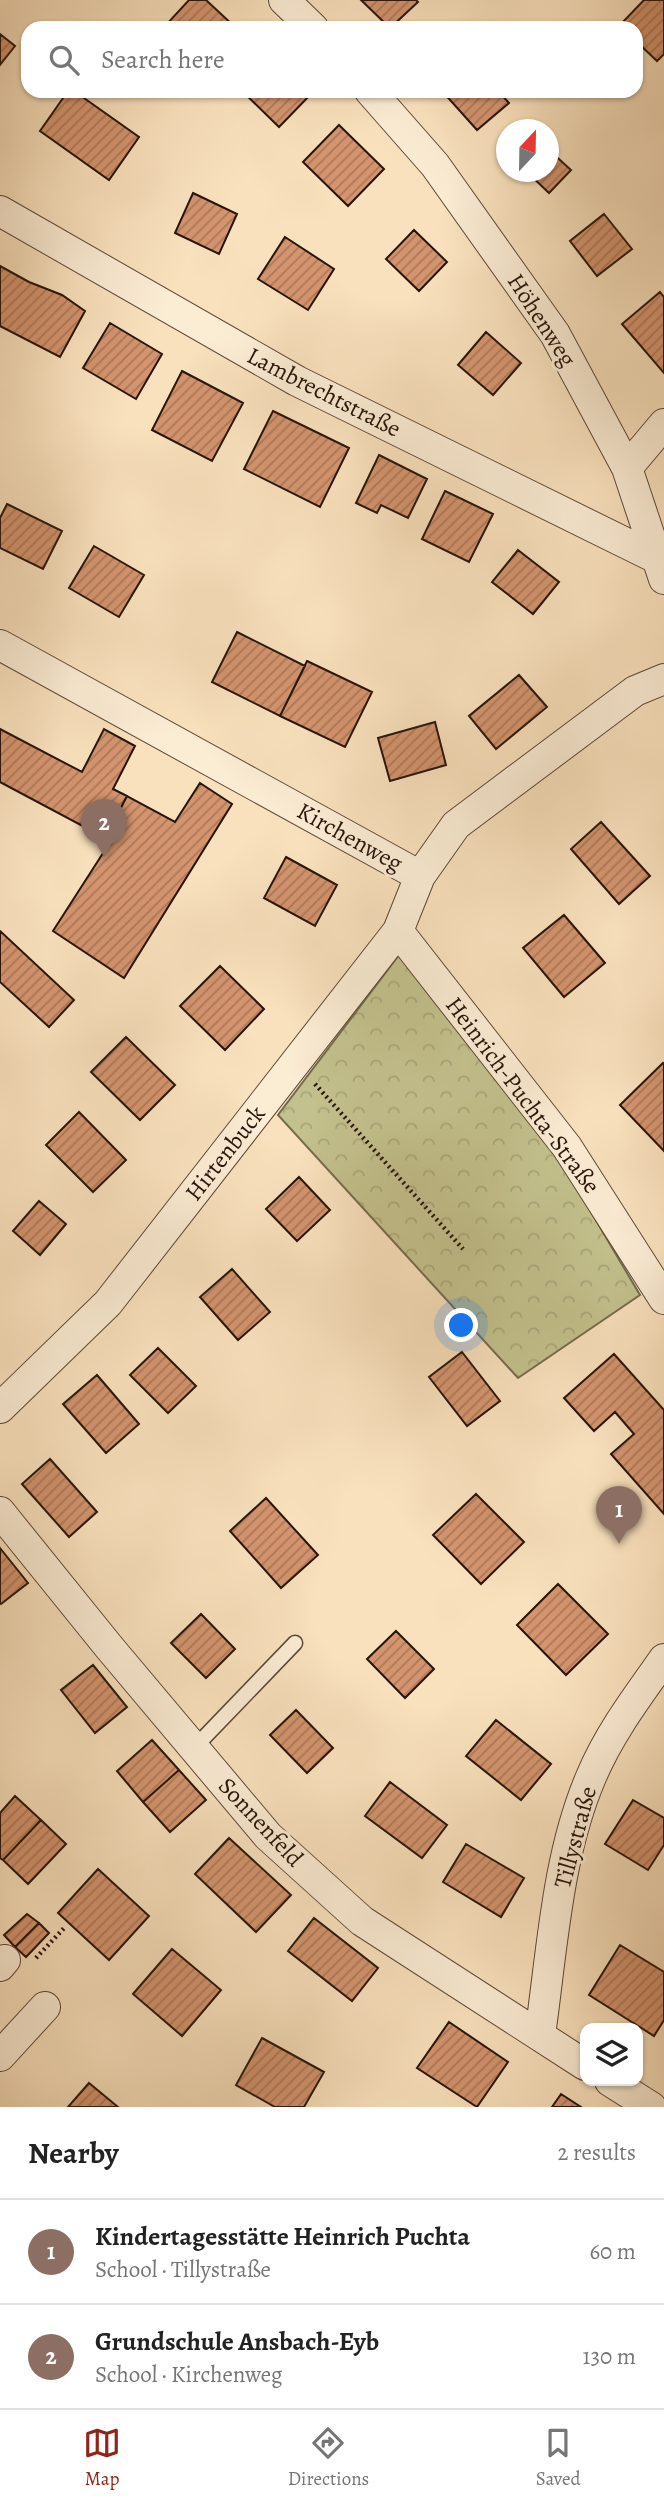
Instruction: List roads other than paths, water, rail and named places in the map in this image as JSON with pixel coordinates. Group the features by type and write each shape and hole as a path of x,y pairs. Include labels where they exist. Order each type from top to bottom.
{"street":[{"path":"284,0 306,21"},
{"name":"Höhenweg","path":"376,98 435,165 555,334 627,468 660,568"},
{"name":"Lambrechtstraße","path":"0,211 298,381 660,568"},
{"path":"627,468 664,424"},
{"name":"Kirchenweg","path":"0,645 421,876 456,825 635,691 664,679"},
{"name":"Hirtenbuck","path":"0,1408 108,1303 398,931 421,876"},
{"name":"Heinrich-Puchta-Straße","path":"398,931 567,1147 664,1299"},
{"name":"Sonnenfeld","path":"0,1511 86,1619 268,1836 362,1921 580,2062"},
{"name":"Tillystraße","path":"540,2035 566,1856 590,1778 623,1716 664,1659"},
{"path":"0,2056 45,2007"},
{"path":"618,2086 651,2107"}],"lane":[{"path":"194,1748 295,1643"}],"place":[{"name":"Grundschule Ansbach-Eyb","path":"104,857"},
{"name":"Kindertagesstätte Heinrich Puchta","path":"619,1544"}]}
